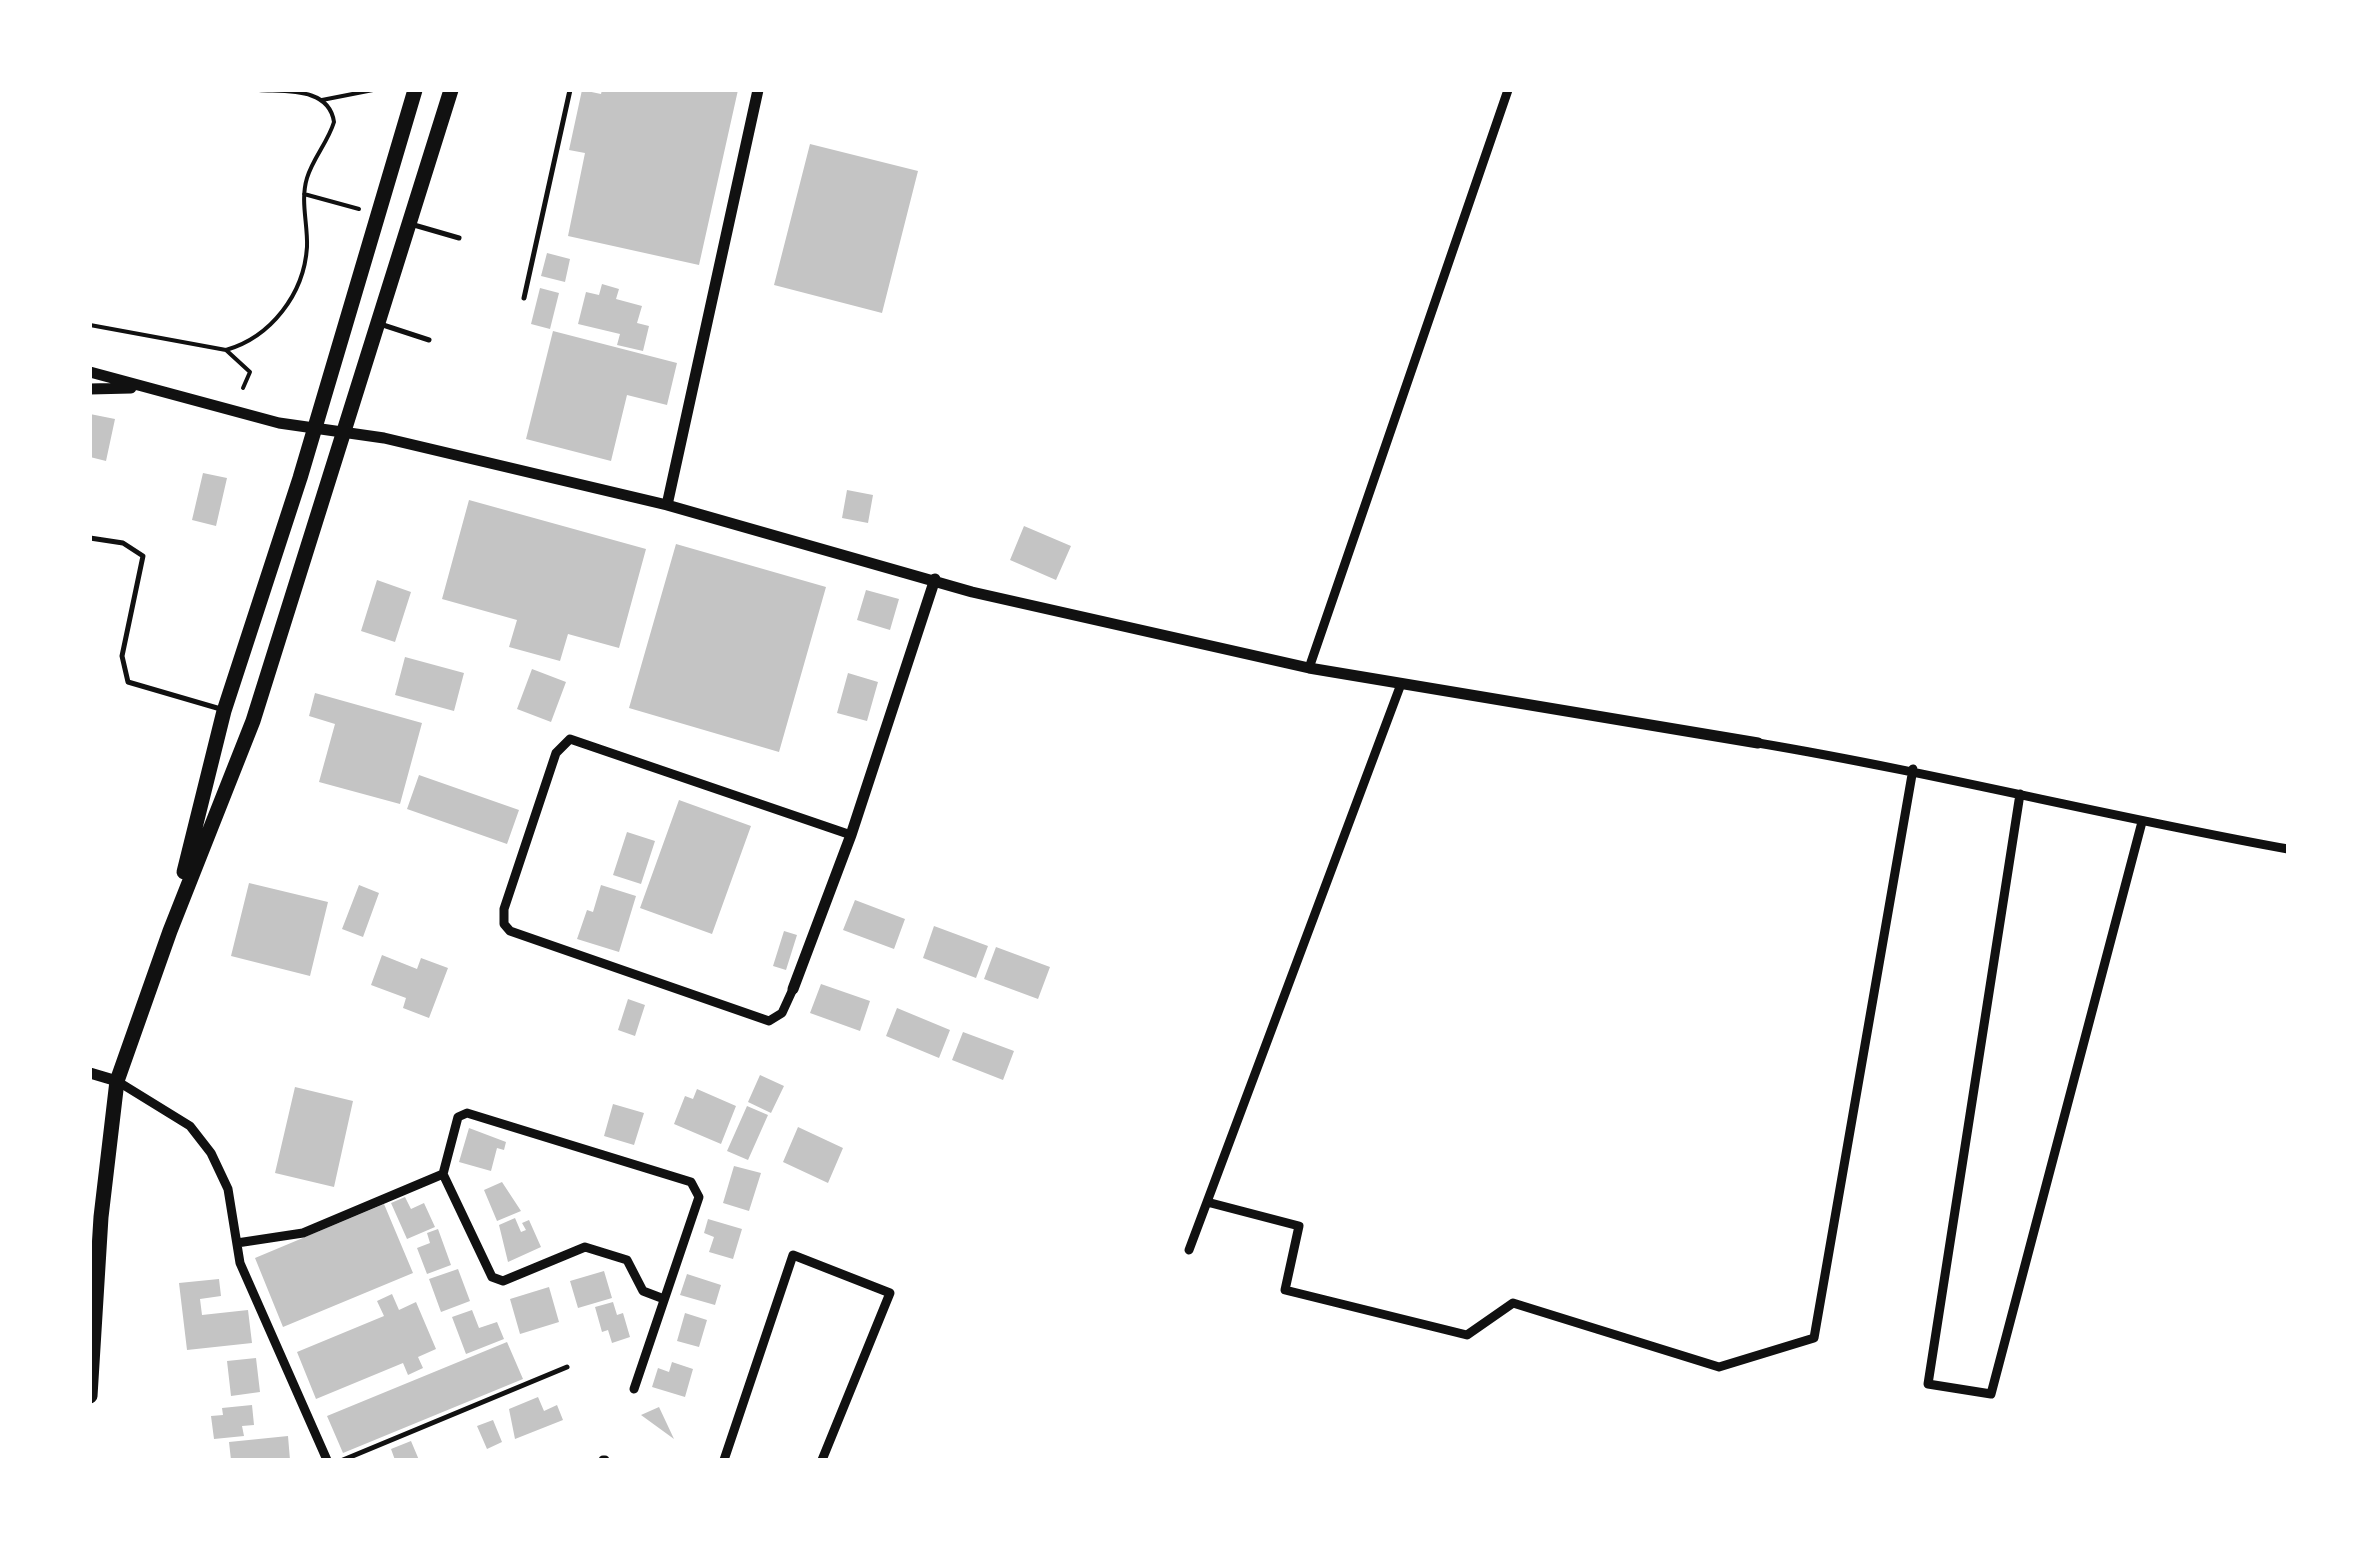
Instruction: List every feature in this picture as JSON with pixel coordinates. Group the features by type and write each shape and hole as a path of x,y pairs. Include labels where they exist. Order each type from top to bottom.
{"highway":[{"path":"170,931 224,710 315,427 415,90"},
{"path":"90,1396 101,1218 118,1081 170,931 252,720 451,90"}],"street":[{"path":"667,505 758,90"},
{"path":"1309,668 1508,90"},
{"path":"90,372 278,422 344,430 667,505 972,592 1309,668 1913,769 2142,822 2288,850"},
{"path":"90,389 140,388"},
{"path":"851,835 570,740 556,753 504,909 504,924 510,932 769,1021 782,1013 851,835 935,579"},
{"path":"1189,1250 1401,684"},
{"path":"1207,1202 1299,1226 1285,1290 1467,1336 1513,1303 1719,1367 1814,1338 1913,769"},
{"path":"2020,794 1928,1384 1990,1394 2142,822"},
{"path":"90,1073 118,1081 190,1126 211,1153 228,1189 240,1263 327,1460"},
{"path":"634,1388 699,1197 692,1182 468,1113 458,1117 443,1174 492,1277 503,1281 585,1247 627,1260 643,1291 664,1298"},
{"path":"237,1243 302,1232 443,1174"},
{"path":"724,1460 793,1255 890,1292 822,1460"}],"lane":[{"path":"524,298 570,90"},
{"path":"411,224 460,238"},
{"path":"378,324 429,340"},
{"path":"90,538 123,542 143,556 122,656 128,682 224,710"},
{"path":"343,1460 567,1368"}],"path":[{"path":"259,90 298,92 322,100 373,90"},
{"path":"90,326 226,350 242,346 275,322 289,301 307,248 307,178 334,122 322,100"},
{"path":"304,194 360,209"},
{"path":"226,350 250,372 243,388"}],"building":[{"path":"582,90 601,94 602,90 738,90 699,265 568,236 585,153 569,150"},
{"path":"810,144 918,171 882,313 774,285"},
{"path":"547,253 570,259 565,282 541,276"},
{"path":"602,284 619,289 616,299 642,306 637,323 649,326 643,351 617,345 620,334 578,324 586,292 599,295"},
{"path":"540,288 559,293 550,329 531,324"},
{"path":"553,331 677,363 667,405 627,395 611,461 526,439"},
{"path":"90,414 115,419 106,461 90,457"},
{"path":"203,473 227,478 216,526 192,520"},
{"path":"847,490 873,495 868,523 842,518"},
{"path":"469,500 646,549 619,648 568,634 560,661 509,647 517,620 442,599"},
{"path":"1024,526 1071,546 1056,580 1010,560"},
{"path":"676,544 826,587 779,752 629,708"},
{"path":"377,580 411,592 395,642 361,631"},
{"path":"866,590 899,599 890,630 857,620"},
{"path":"405,657 464,673 454,711 395,695"},
{"path":"532,669 566,682 551,722 517,709"},
{"path":"848,673 878,682 867,721 837,713"},
{"path":"315,693 422,723 400,804 319,782 335,724 309,716"},
{"path":"419,775 519,810 507,844 407,809"},
{"path":"679,800 751,826 712,934 640,908"},
{"path":"627,832 655,841 641,884 613,875"},
{"path":"249,883 328,902 310,976 231,956"},
{"path":"359,885 379,893 363,937 342,929"},
{"path":"601,885 636,896 619,952 577,939 587,910 593,912"},
{"path":"855,900 905,919 894,949 843,930"},
{"path":"934,926 988,946 976,978 923,958"},
{"path":"784,931 797,935 786,970 773,966"},
{"path":"996,947 1050,967 1038,999 984,979"},
{"path":"382,955 417,969 421,958 448,968 429,1018 403,1008 406,998 371,985"},
{"path":"821,984 870,1001 860,1031 810,1013"},
{"path":"628,999 645,1005 635,1036 618,1030"},
{"path":"897,1008 950,1030 939,1058 886,1036"},
{"path":"963,1032 1014,1051 1003,1080 952,1060"},
{"path":"760,1075 784,1086 771,1113 748,1102"},
{"path":"295,1087 353,1101 334,1187 275,1173"},
{"path":"697,1089 736,1106 721,1144 674,1124 685,1096 693,1099"},
{"path":"613,1104 644,1113 634,1145 604,1136"},
{"path":"747,1106 768,1115 748,1160 727,1151"},
{"path":"798,1127 843,1148 828,1183 783,1162"},
{"path":"469,1128 506,1142 504,1150 497,1148 491,1171 459,1162"},
{"path":"734,1166 761,1173 749,1211 723,1203"},
{"path":"502,1182 521,1211 497,1221 484,1190"},
{"path":"405,1197 411,1209 424,1203 435,1227 407,1239 391,1203"},
{"path":"384,1204 413,1273 283,1327 255,1258"},
{"path":"515,1218 521,1232 526,1230 522,1223 529,1220 541,1247 508,1262 499,1225"},
{"path":"708,1219 742,1229 733,1259 709,1252 714,1237 704,1233"},
{"path":"438,1229 451,1265 427,1274 417,1248 430,1243 427,1233"},
{"path":"458,1269 470,1301 441,1312 429,1279"},
{"path":"604,1271 612,1298 578,1308 570,1281"},
{"path":"687,1274 721,1285 715,1305 680,1295"},
{"path":"219,1279 221,1296 200,1299 202,1315 248,1310 252,1343 187,1350 179,1283"},
{"path":"549,1287 559,1322 520,1334 510,1299"},
{"path":"392,1294 399,1310 416,1302 436,1349 418,1357 423,1368 408,1375 403,1363 316,1399 297,1352 384,1316 377,1301"},
{"path":"613,1302 617,1315 623,1313 630,1337 612,1343 608,1330 602,1332 595,1307"},
{"path":"472,1310 479,1328 497,1322 504,1339 466,1354 452,1317"},
{"path":"685,1313 707,1320 699,1347 677,1341"},
{"path":"507,1342 523,1379 343,1453 327,1416"},
{"path":"256,1358 260,1392 231,1396 227,1361"},
{"path":"672,1362 693,1369 685,1397 652,1387 658,1368 669,1372"},
{"path":"538,1397 544,1411 557,1405 563,1420 515,1439 509,1409"},
{"path":"252,1405 254,1425 242,1426 244,1436 214,1439 211,1416 223,1415 222,1408"},
{"path":"659,1407 674,1439 641,1415"},
{"path":"493,1420 502,1442 487,1449 477,1426"},
{"path":"288,1436 290,1460 231,1460 229,1442"},
{"path":"411,1441 419,1460 395,1460 391,1449"}]}
